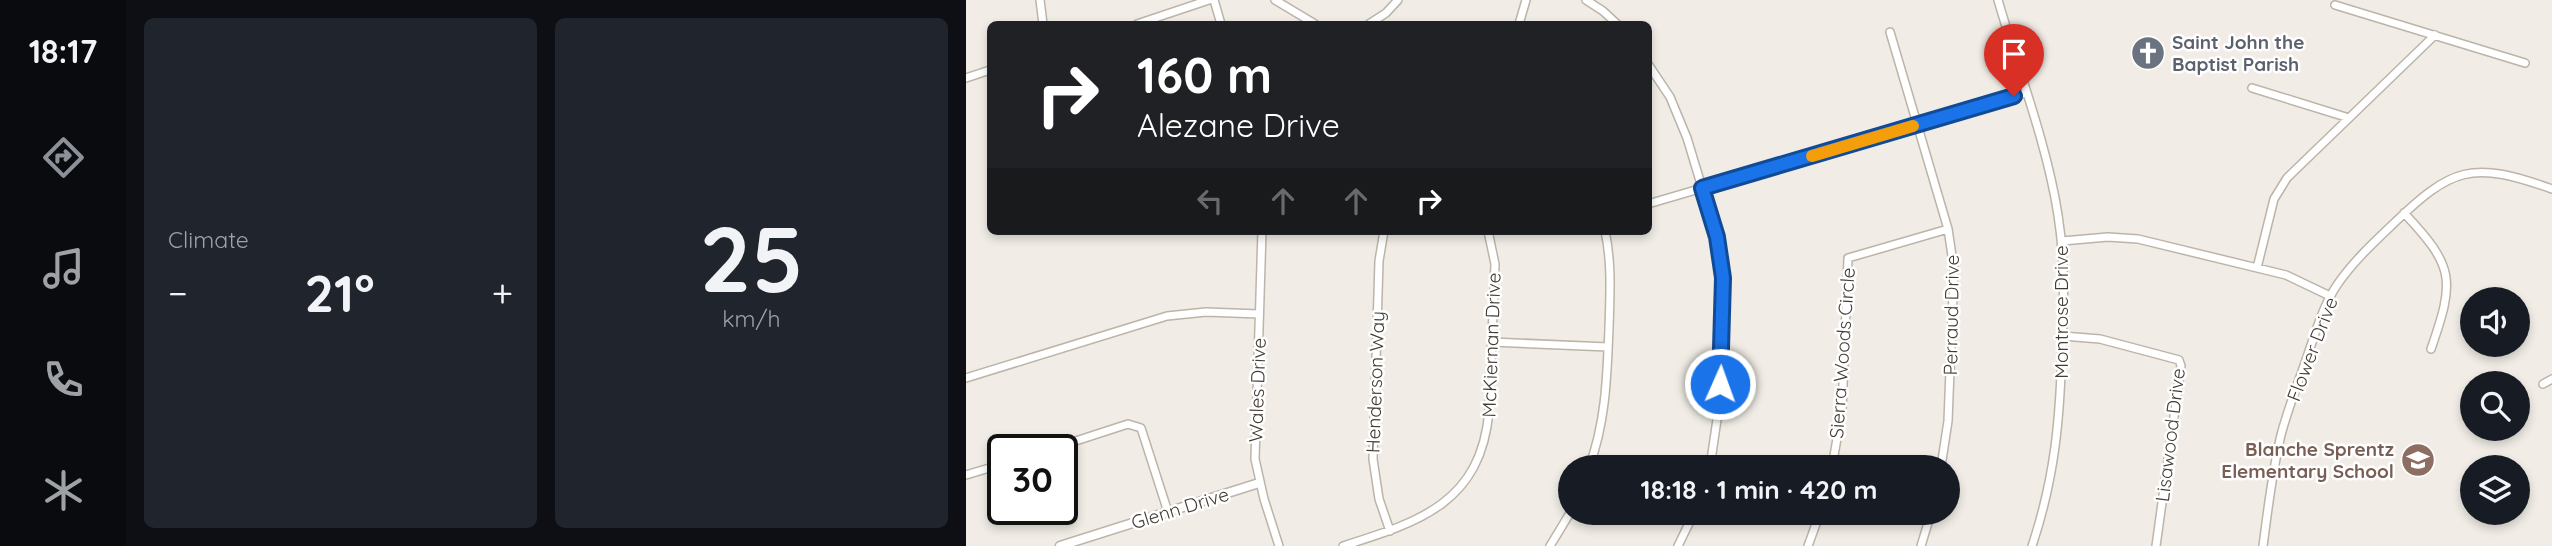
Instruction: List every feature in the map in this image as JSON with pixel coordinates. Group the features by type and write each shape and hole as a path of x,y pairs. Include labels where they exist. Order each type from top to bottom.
{"street":[{"path":"1040,0 1043,21"},
{"path":"1146,21 1211,0 1220,21"},
{"path":"1275,0 1310,21"},
{"path":"1374,21 1387,13 1398,0"},
{"path":"1519,21 1526,0"},
{"path":"1586,0 1613,21"},
{"name":"Montrose Drive","path":"1998,0 2051,182 2062,242 2063,336 2054,464 2048,495 2032,546"},
{"path":"2335,5 2525,64"},
{"name":"Perraud Drive","path":"1891,32 1948,229 1954,269 1948,421 1943,455"},
{"path":"2257,268 2272,207 2282,185 2435,35"},
{"path":"966,78 987,71"},
{"path":"1652,71 1678,113 1717,237 1723,278 1719,406 1712,455"},
{"path":"2252,88 2349,118"},
{"path":"1652,203 2025,93"},
{"name":"Flower Drive","path":"2263,546 2274,466 2282,433 2330,296 2353,263 2434,187 2466,174 2506,174 2552,189"},
{"path":"2404,213 2434,246 2444,269 2446,302 2431,349"},
{"name":"Sierra Woods Circle","path":"1834,455 1842,410 1849,258 1948,229"},
{"name":"Wales Drive","path":"1262,235 1254,438 1259,483 1279,546"},
{"name":"Henderson Way","path":"1383,235 1379,261 1373,459 1379,499 1390,531"},
{"name":"McKiernan Drive","path":"1343,546 1411,523 1440,506 1460,486 1473,466 1488,424 1495,264 1489,235"},
{"path":"1593,455 1604,410 1608,347 1611,279 1606,235"},
{"path":"2062,242 2126,237 2299,280 2330,296"},
{"path":"966,378 1167,316 1206,313 1259,314"},
{"name":"Lisawood Drive","path":"2063,336 2100,339 2179,360 2181,366 2156,546"},
{"path":"1492,342 1608,347"},
{"path":"2543,384 2552,379"},
{"path":"1078,441 1128,425 1141,428 1168,512"},
{"path":"966,475 987,469"},
{"name":"Glenn Drive","path":"1060,546 1259,483"},
{"path":"1550,546 1563,525"},
{"path":"1678,546 1689,525"},
{"path":"1808,546 1816,525"},
{"path":"1921,546 1927,525"}],"slow traffic":[{"path":"1812,156 1913,126"}],"place":[{"name":"Saint John the Baptist Parish","path":"2148,53"},
{"name":"Blanche Sprentz Elementary School","path":"2418,460"}],"route":[{"path":"1720,384 1723,278 1717,237 1702,188 2014,96"}]}
